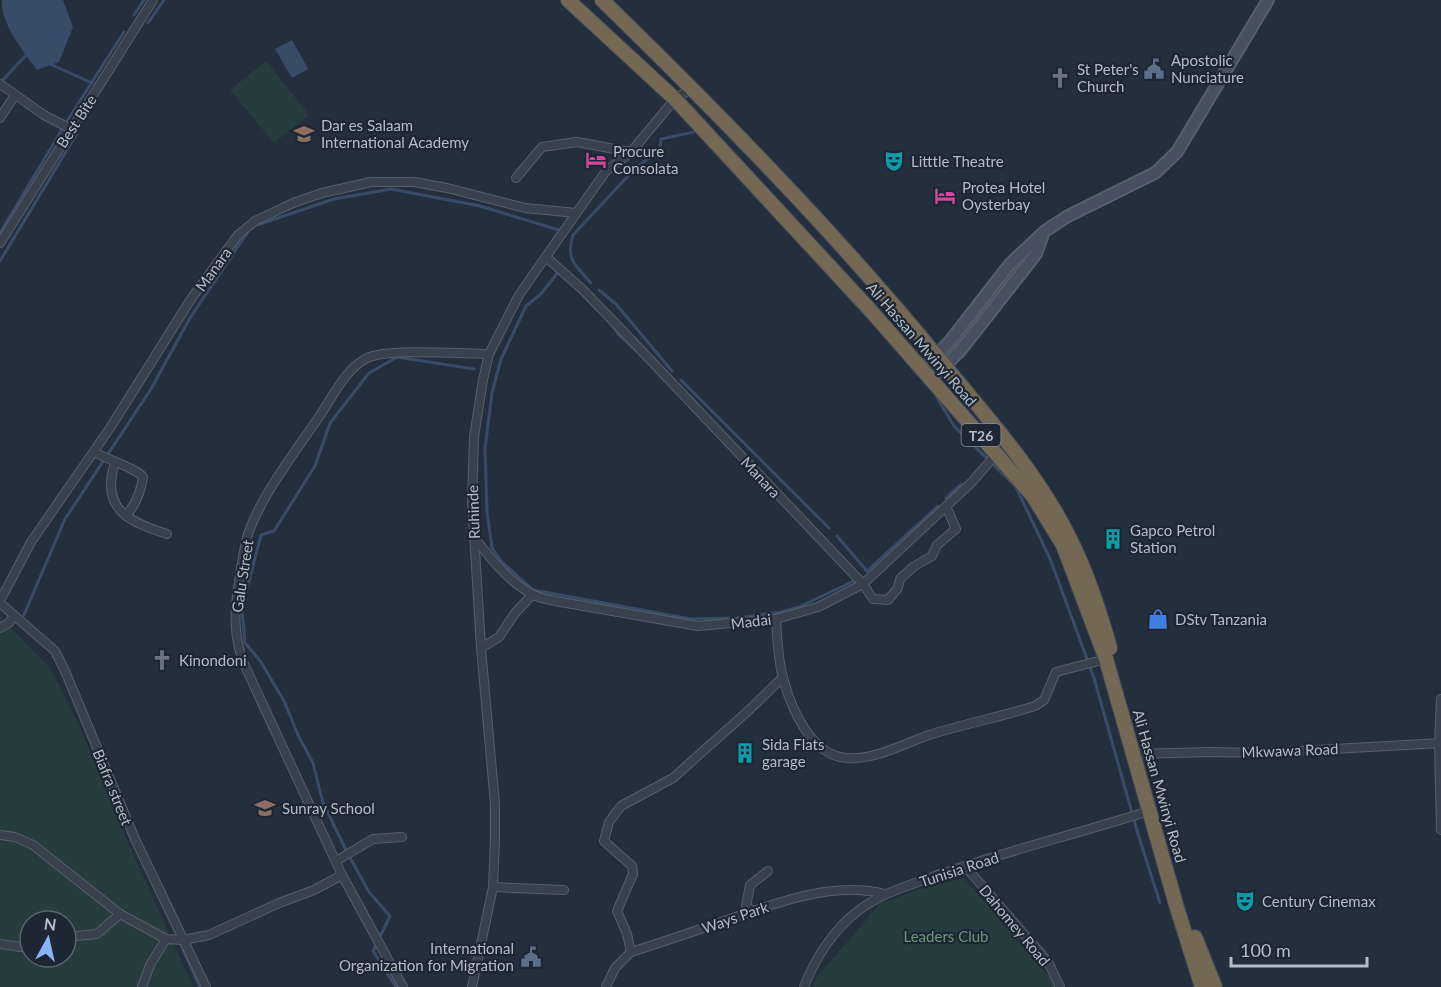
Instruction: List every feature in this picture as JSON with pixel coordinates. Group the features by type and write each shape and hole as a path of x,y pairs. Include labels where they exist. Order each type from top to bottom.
{"highway":[{"name":"Ali Hassan Mwinyi Road","path":"568,0 675,99 871,311 1033,496 1063,545 1106,659 1183,909 1215,987"},
{"name":"Ali Hassan Mwinyi Road","path":"602,0 693,88 888,297 1041,490 1071,541 1107,636 1177,908 1202,987"}],"street":[{"name":"Best Bite","path":"0,243 153,0"},
{"path":"926,375 941,362 1010,264 1045,231 1068,216 1155,173 1177,152 1268,0"},
{"path":"0,84 44,115 71,129"},
{"name":"Ruhinde","path":"472,987 493,887 495,804 473,536 472,475 474,437 489,354 519,295 606,171 631,152 675,99 693,88"},
{"path":"0,118 15,95"},
{"path":"516,178 542,147 577,142 631,152"},
{"name":"Manara","path":"0,602 31,542 94,452 211,269 238,235 255,220 322,193 371,182 414,182 525,208 576,213"},
{"name":"Manara","path":"546,257 582,289 618,326 863,584 873,599 888,600 898,588 900,579 913,567 932,556 937,545 956,530 946,506"},
{"name":"Galu Street","path":"403,987 342,875 238,649 235,631 236,605 244,547 249,531 291,457 336,391 359,363 369,357 409,353 489,354"},
{"path":"94,452 134,470 143,477 142,489 126,516"},
{"name":"Madai","path":"473,536 497,566 532,595 698,626 776,619 818,607 863,584 972,482 997,453"},
{"path":"108,460 114,502 126,516 167,534"},
{"path":"481,648 499,637 532,595"},
{"name":"Biafra street","path":"0,602 55,651 135,839 206,987"},
{"path":"0,628 9,623 14,615"},
{"path":"776,619 783,677 807,734 817,746 845,759 879,754 929,735 1035,706 1044,700 1056,672 1106,659"},
{"path":"606,987 615,969 631,952 627,934 617,911 633,874 632,866 604,841 609,822 621,806 673,778 783,677"},
{"path":"1441,699 1441,830"},
{"name":"Mkwawa Road","path":"1138,754 1261,753 1440,743"},
{"name":"Tunisia Road","path":"804,987 819,955 832,938 859,910 885,894 965,866 1152,810"},
{"path":"0,835 15,837 33,846 120,914 166,939 183,940 209,936 279,903 314,890 342,875"},
{"path":"336,861 373,839 402,837"},
{"name":"Dahomey Road","path":"965,866 1047,962 1060,987"},
{"path":"746,907 750,885 768,871"},
{"path":"493,887 564,890"},
{"name":"Ways Park","path":"631,952 787,900 830,892 873,891 885,894"},
{"path":"746,907 754,911"},
{"path":"714,925 746,907"},
{"path":"78,936 97,934 120,914"},
{"path":"142,987 150,965 166,939"},
{"path":"0,944 18,946"}],"green space":[{"path":"266,61 309,115 274,143 230,90"},
{"path":"0,617 50,668 77,721 128,843 193,987 0,987"},
{"name":"Leaders Club","path":"964,878 1058,987 812,987 817,977 879,905 919,889"}],"water":[{"path":"2,0 63,0 73,27 59,62 37,70 9,28 2,9"},
{"path":"292,40 308,69 292,78 275,49"}],"waterway":[{"path":"134,15 144,0"},
{"path":"148,23 164,0"},
{"path":"0,233 124,32"},
{"path":"1,82 28,53"},
{"path":"50,64 92,83"},
{"path":"640,165 660,148 661,139 694,132"},
{"path":"0,261 76,135"},
{"path":"591,283 573,262 570,250 573,235 629,175"},
{"path":"254,226 334,199 391,189 480,206 562,231"},
{"path":"24,615 65,519 151,389 190,318 249,230"},
{"path":"561,269 603,313 619,335 653,366 856,580 799,607 781,612 737,618 691,619 533,590 501,561 492,548 487,512 485,448 492,393 501,359 526,306 541,294 561,269"},
{"path":"599,290 616,304 672,371"},
{"path":"396,987 373,951 390,916 369,892 348,854 323,803 313,763 285,703 261,662 245,643 242,608 261,535 274,531 315,466 330,423 369,373 397,357 474,369"},
{"path":"681,380 829,528"},
{"path":"936,396 954,426 1016,487 1051,561 1094,678 1160,903"},
{"path":"946,498 961,484"},
{"path":"837,536 867,571 938,506"},
{"path":"179,941 200,987"}],"place":[{"name":"Apostolic Nunciature","path":"1154,69"},
{"name":"St Peter's Church","path":"1060,78"},
{"name":"Dar es Salaam International Academy","path":"304,134"},
{"name":"Procure Consolata","path":"596,160"},
{"name":"Litttle Theatre","path":"894,161"},
{"name":"Protea Hotel Oysterbay","path":"945,196"},
{"name":"Gapco Petrol Station","path":"1113,539"},
{"name":"DStv Tanzania","path":"1158,619"},
{"name":"Kinondoni","path":"162,660"},
{"name":"Sida Flats garage","path":"745,753"},
{"name":"Sunray School","path":"265,808"},
{"name":"Century Cinemax","path":"1245,901"},
{"name":"International Organization for Migration","path":"531,957"}]}
